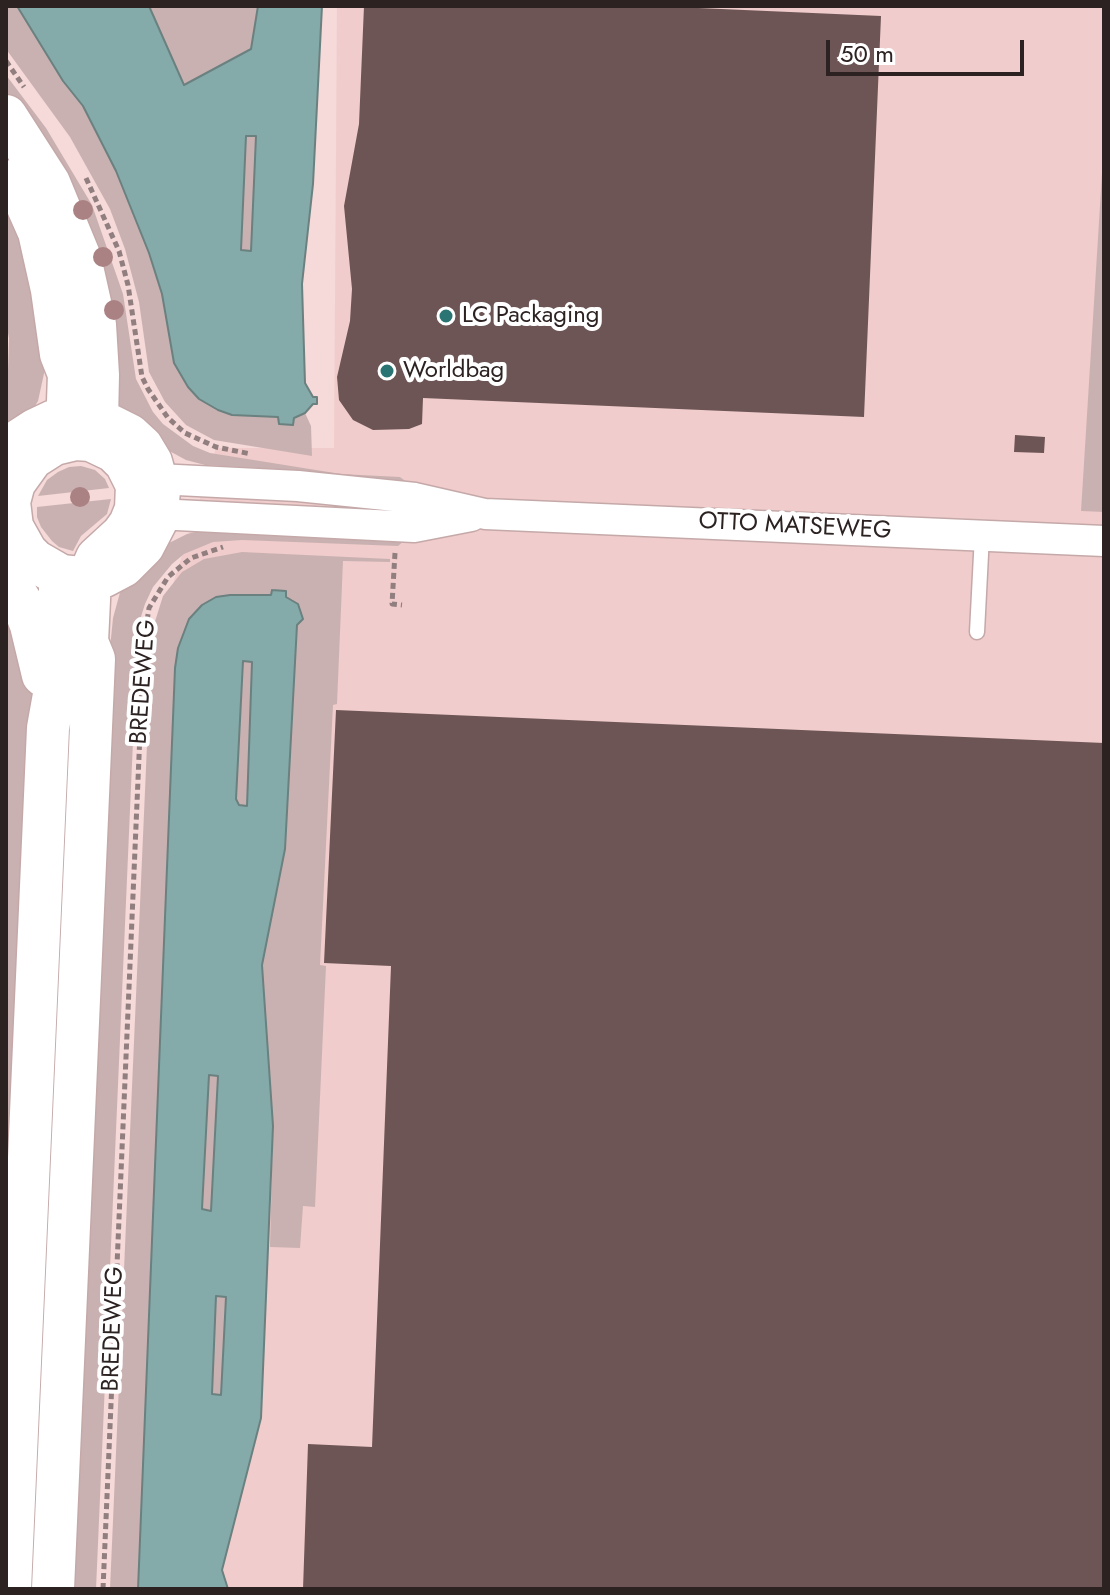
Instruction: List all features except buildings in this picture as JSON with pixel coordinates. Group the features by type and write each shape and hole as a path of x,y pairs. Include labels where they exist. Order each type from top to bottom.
{"main road":[{"path":"16,103 80,258 95,325 69,426 9,480 12,527 26,552 47,570 87,576 129,561 143,546 149,490 147,454 122,430 69,426"},
{"path":"6,162 24,193 39,232 52,290 61,354 53,373 52,399 69,426"},
{"path":"10,1589 48,728 57,678 87,576"},
{"name":"BREDEWEG","path":"53,1589 94,659 103,643 87,576"},
{"path":"6,578 24,607 36,641 48,728"}],"street":[{"name":"OTTO MATSEWEG","path":"149,490 298,486 415,498 485,514 1104,541"},
{"name":"OTTO MATSEWEG","path":"149,490 414,527 485,514"}],"lane":[{"path":"977,632 982,535"}],"path":[{"path":"6,61 16,103"},
{"path":"80,167 119,251 128,285 142,377 160,408 175,426 194,439 216,447 263,456"},
{"path":"381,552 413,552 414,527"},
{"name":"BREDEWEG","path":"103,1589 144,641 149,608 176,568 198,554 231,546"},
{"path":"395,552 392,604 402,605"}],"shaded area":[{"path":"6,6 17,6 63,81 83,106 116,171 162,294 174,363 188,387 199,399 232,415 279,417 293,424 293,419 305,413 311,426 312,456 214,440 186,425 165,402 149,372 139,302 125,249 110,209 70,137 6,49"},
{"path":"149,6 258,6 251,49 184,85"},
{"path":"337,6 1104,6 1104,1589 184,1589 232,663 156,638 216,448 334,448"},
{"path":"6,75 46,128 92,205 123,294 136,379 153,412 163,424 193,446 210,453 341,474 400,477 408,483 408,489 294,470 205,465 186,460 162,447 118,407 6,100"},
{"path":"246,135 256,136 251,251 241,251"},
{"path":"1104,141 1104,512 1081,511"},
{"path":"6,194 19,222 45,369 38,401 29,416 6,436 9,338 6,323"},
{"path":"81,466 95,470 109,488 38,496 47,480 58,472"},
{"path":"111,499 107,514 81,536 73,551 59,547 52,541 37,517 37,507"},
{"path":"204,530 406,539 398,546 242,540 213,542 184,554 172,564 153,587 145,604 139,623 134,718 96,1589 71,1589 108,668 113,618 121,589 159,548 187,534"},
{"path":"242,552 390,559 390,562 343,561 320,965 326,966 315,1207 303,1206 300,1248 270,1247 273,1126 262,964 285,849 299,621 293,600 286,597 286,591 272,596 252,594 202,605 189,619 178,648 138,1589 110,1589 152,631 163,596 182,572 204,559"},
{"path":"6,600 27,658 29,690 33,691 34,762 6,1362"},
{"path":"242,661 252,662 247,806 239,806 236,799"},
{"path":"208,1075 219,1075 212,1211 202,1210"},
{"path":"216,1295 226,1296 221,1395 212,1394"}],"water":[{"path":"17,6 149,6 184,85 251,49 258,6 322,6 313,184 302,284 305,383 313,397 317,397 317,404 294,418 293,425 279,424 278,417 232,415 218,410 199,399 188,387 174,363 162,294 116,171 83,106 63,81","holes":["246,136 256,136 251,251 241,250"]},
{"path":"272,590 286,591 286,597 298,604 303,619 297,625 285,849 262,965 273,1126 261,1418 222,1570 228,1589 138,1589 175,668 178,648 189,619 202,605 216,597 271,595","holes":["243,661 252,662 247,806 239,805 236,799","209,1075 218,1076 211,1211 202,1209","216,1296 226,1297 221,1395 212,1394"]}],"place":[{"name":"LC Packaging","path":"446,316"},
{"name":"Worldbag","path":"387,371"}]}
